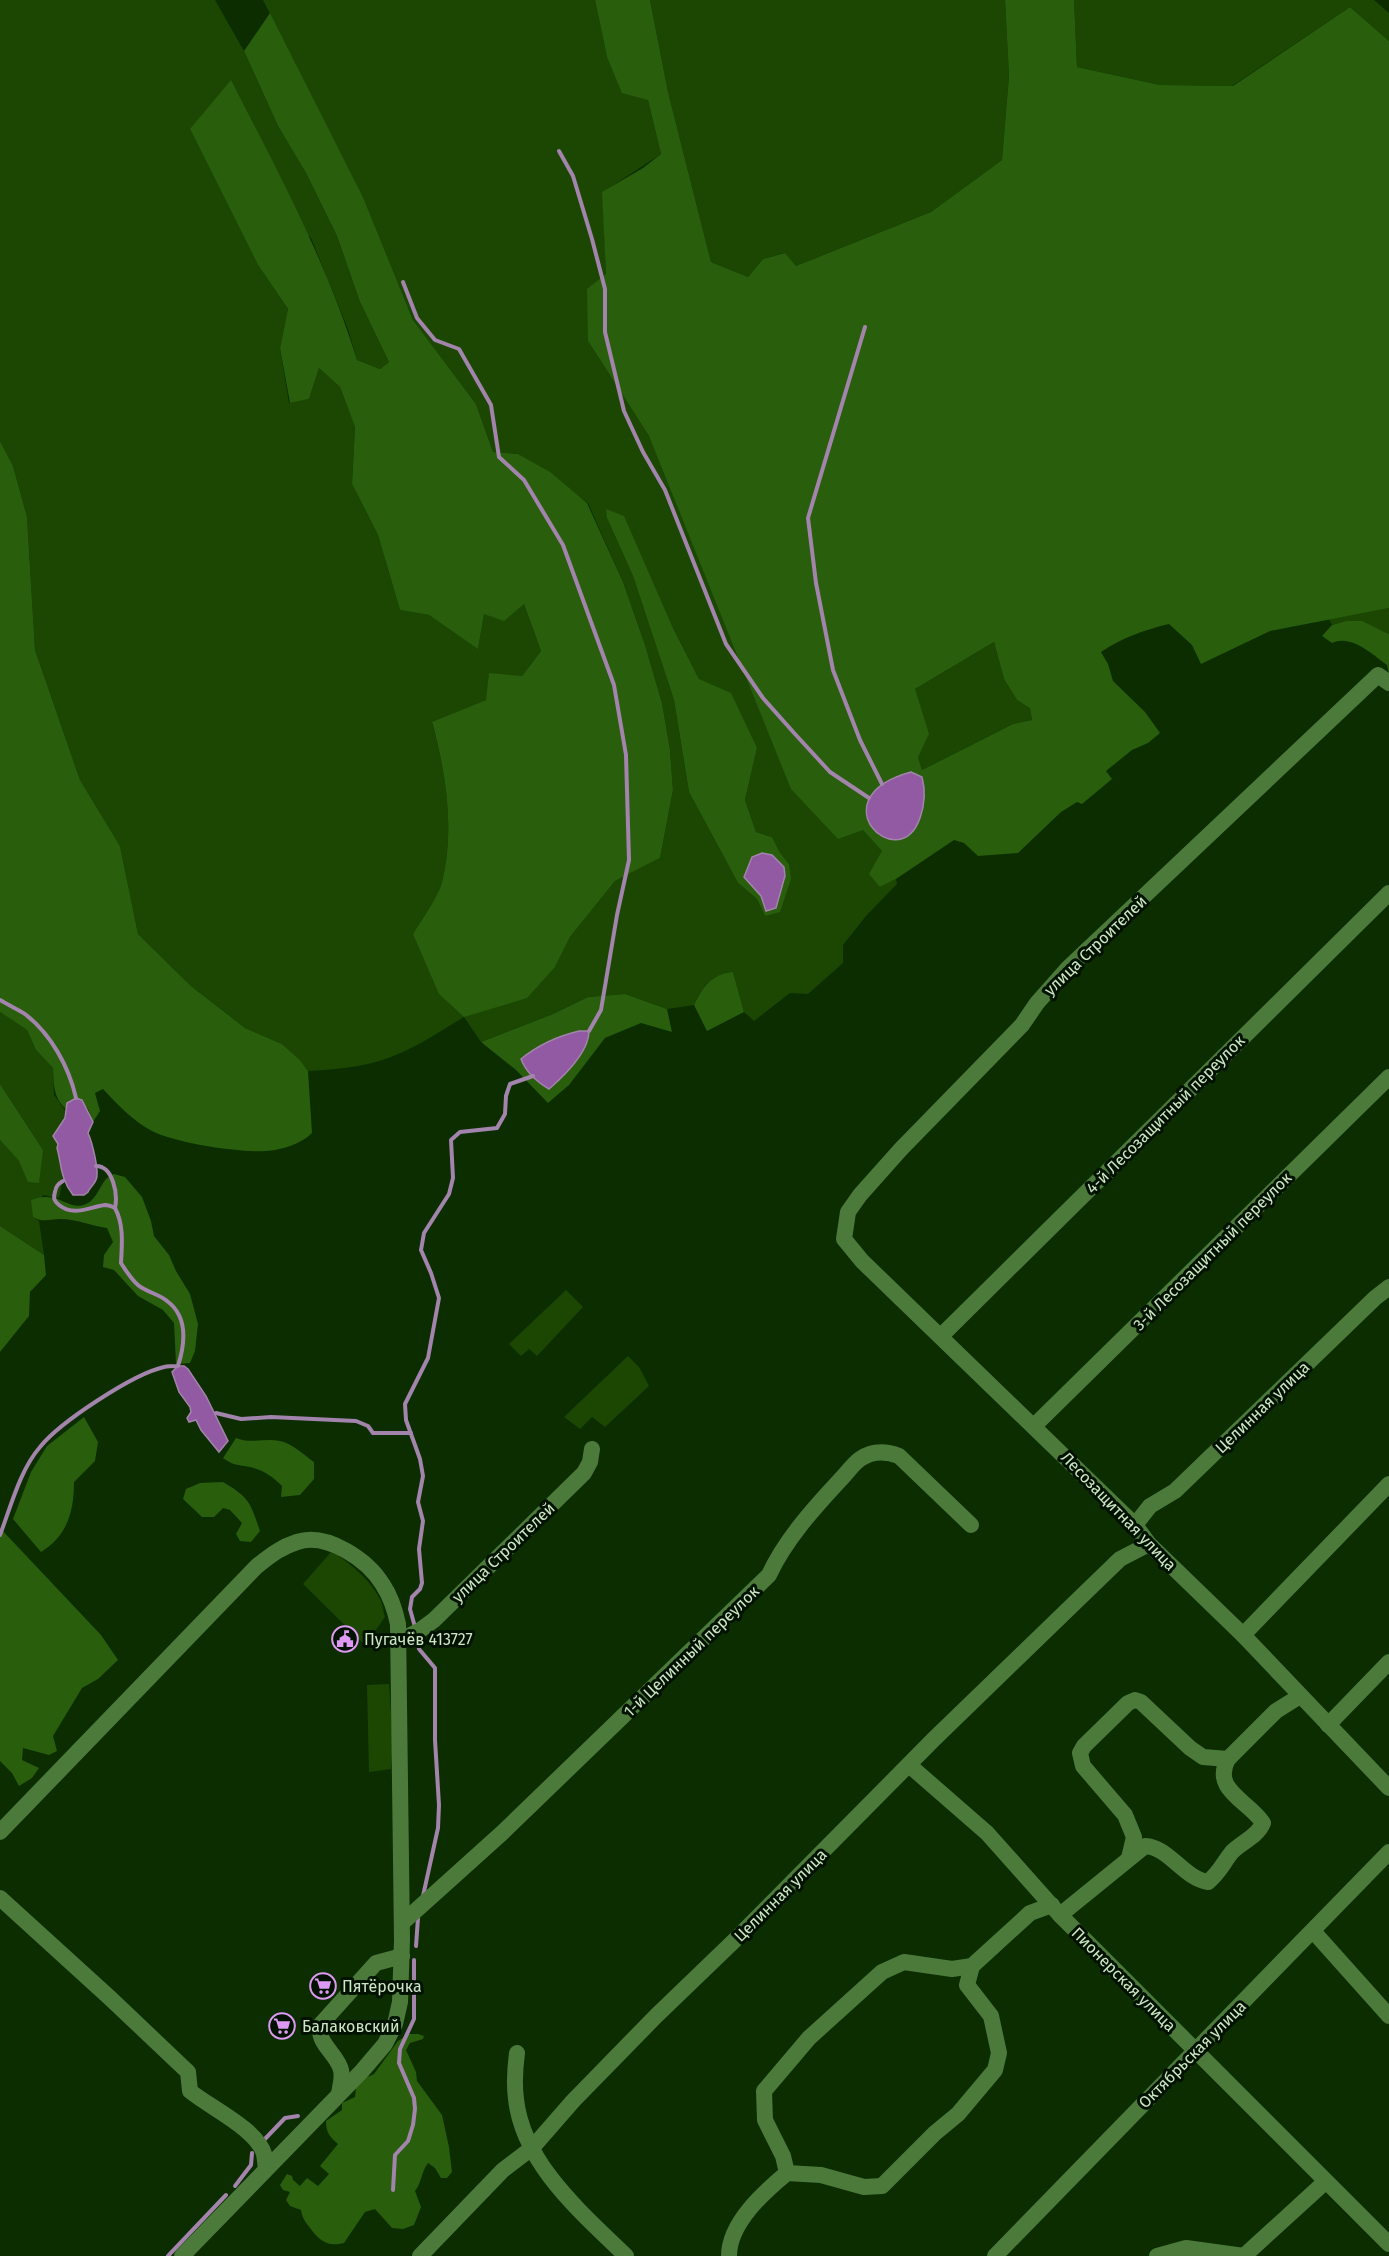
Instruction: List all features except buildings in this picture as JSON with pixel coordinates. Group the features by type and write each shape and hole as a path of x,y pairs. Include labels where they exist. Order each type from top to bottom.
{"street":[{"name":"улица Строителей","path":"844,1239 848,1212 860,1195 1022,1025 1036,1003 1068,968 1384,679"},
{"name":"4-й Лесозащитный переулок","path":"941,1336 1389,893"},
{"name":"3-й Лесозащитный переулок","path":"1034,1426 1389,1077"},
{"name":"Лесозащитная улица","path":"844,1239 862,1262 1135,1525 1149,1544 1243,1635 1389,1788"},
{"name":"Целинная улица","path":"1135,1525 1150,1506 1175,1491 1389,1287"},
{"name":"улица Строителей","path":"398,1641 419,1631 434,1620 584,1473 590,1462 592,1449"},
{"name":"1-й Целинный переулок","path":"402,1923 502,1833 769,1575 777,1558 817,1506 859,1459 876,1452 888,1452 899,1456 971,1525"},
{"path":"1243,1635 1389,1484"},
{"path":"0,1832 257,1566 277,1550 299,1541 322,1541 342,1547 362,1562 382,1582 394,1606 398,1624 402,1956 400,2002 395,2024 385,2044 182,2256"},
{"name":"Целинная улица","path":"420,2256 503,2169 532,2148 573,2101 656,2016 909,1765 1120,1559 1149,1544"},
{"path":"1328,1725 1389,1662"},
{"path":"787,2173 783,2156 765,2120 764,2091 809,2038 882,1971 904,1962 952,1969 972,1966 1030,1912 1056,1910 1145,1846 1154,1846 1197,1880 1208,1882 1219,1874 1231,1853 1260,1830 1263,1823 1258,1815 1234,1796 1224,1779 1223,1769 1228,1759 1276,1712 1300,1696"},
{"path":"1129,1858 1134,1837 1125,1815 1083,1766 1080,1754 1084,1746 1128,1703 1135,1700 1141,1702 1190,1748 1203,1757 1228,1759"},
{"name":"Пионерская улица","path":"909,1765 987,1833 1056,1910 1389,2244"},
{"name":"Октябрьская улица","path":"995,2256 1389,1852"},
{"path":"0,1898 188,2072 190,2091 204,2102 228,2115 253,2137 264,2152 266,2168"},
{"path":"1313,1931 1389,2016"},
{"path":"339,2094 341,2069 318,2032 321,2024 376,1963 402,1956"},
{"path":"729,2256 736,2231 759,2196 787,2173 821,2175 864,2187 882,2186 935,2133 958,2114 995,2070 999,2053 991,2016 968,1985 972,1966"},
{"path":"517,2053 516,2100 522,2124 538,2161 552,2179 626,2256"},
{"path":"1157,2256 1186,2248 1244,2256 1325,2182"}],"green space":[{"path":"0,0 215,0 244,51 278,126 306,173 337,236 360,302 389,362 380,369 357,360 348,329 311,238 190,129 258,265 288,309 280,348 289,403 309,399 319,368 340,387 355,427 352,484 378,535 400,610 429,615 478,648 484,614 524,604 541,651 522,676 486,700 432,723 445,782 448,842 440,888 413,934 555,967 570,937 615,881 660,858 673,790 670,750 662,703 645,645 623,582 588,503 518,454 493,452 476,404 413,320 363,197 263,0 595,0 607,57 648,100 661,154 603,192 606,275 588,341 649,436 863,829 882,851 880,887 896,879 897,884 866,916 843,945 843,963 808,994 790,993 754,1021 744,1012 733,972 719,975 709,982 694,1005 667,1009 625,994 588,997 553,1014 481,1042 464,1017 396,1055 372,1063 308,1071 300,1060 282,1044 245,1028 191,986 138,934 120,846 80,780 35,650 27,517 13,466 0,441","holes":["607,518 672,626 699,679 757,748 745,800 756,832 772,837 780,854 789,864 765,916 757,899 738,883 689,792 674,700 633,576"]},
{"path":"595,0 650,0 668,92 711,262 748,277 763,259 785,253 796,266 931,212 1002,160 1009,76 1005,0 1074,0 1077,67 1160,85 1233,86 1350,7 1389,41 1389,608 1270,631 1201,664 1192,645 1169,624 1117,643 1101,652 1108,664 1113,681 1145,712 1160,733 1148,743 1132,750 1106,771 1112,779 1082,804 1077,802 1061,812 1018,853 978,856 964,843 954,840 896,879 880,887 869,874 882,851 863,830 838,839 791,789 649,436 588,341 587,289 606,274 602,192 643,168 661,154 648,100 622,93 607,57","holes":["994,642 1004,679 1017,700 1030,708 1032,720 1013,724 922,770 918,757 929,734 915,689"]},
{"path":"650,0 1005,0 1009,76 1002,160 931,212 796,266 784,253 763,259 748,277 711,262 668,92"},
{"path":"1074,0 1374,0 1389,13 1389,41 1350,7 1232,86 1160,85 1077,67"},
{"path":"270,13 363,197 413,320 476,404 493,452 518,454 550,472 587,503 623,582 662,703 670,750 673,790 660,858 615,881 570,937 555,967 527,998 464,1017 439,994 413,934 440,888 448,842 445,781 432,722 486,700 489,673 522,676 541,651 524,604 504,621 484,614 478,649 429,615 400,610 378,535 352,484 355,427 340,387 319,368 309,399 290,403 280,348 288,309 258,265 190,129 231,80 316,252 345,323 357,360 380,369 389,362 360,302 337,236 306,173 278,126 244,51"},
{"path":"0,441 13,466 27,517 35,650 80,780 120,846 138,934 191,986 245,1028 282,1044 300,1060 308,1071 312,1133 291,1146 266,1151 240,1150 208,1146 162,1135 138,1122 103,1089 95,1093 100,1111 93,1122 88,1109 76,1098 67,1103 66,1109 55,1090 53,1068 36,1050 27,1030 0,1012"},
{"path":"606,509 624,516 672,626 699,679 731,693 757,748 745,800 756,832 772,837 789,864 791,879 780,912 765,916 757,899 738,883 689,792 674,700 633,576 607,518"},
{"path":"1389,608 1389,634 1379,629 1346,621 1332,625 1329,619"},
{"path":"1346,621 1362,621 1389,634 1389,674 1387,665 1361,646 1346,641 1332,643 1322,636 1332,625"},
{"path":"994,642 1004,679 1017,700 1030,707 1032,720 1013,724 922,770 918,757 915,689"},
{"path":"733,972 744,1012 707,1031 694,1005 709,982 719,975"},
{"path":"625,994 667,1009 672,1032 641,1023 605,1038 569,1085 548,1103 516,1070 481,1042 553,1014 588,997"},
{"path":"0,1012 27,1030 36,1050 53,1068 54,1095 67,1113 56,1136 62,1175 59,1198 43,1195 33,1217 39,1221 44,1255 0,1226 0,1140 19,1161 43,1150 0,1084"},
{"path":"0,1084 43,1150 39,1183 28,1182 19,1161 0,1140"},
{"path":"114,1174 125,1177 142,1197 154,1236 169,1255 190,1294 198,1324 195,1351 190,1363 176,1364 174,1323 163,1310 138,1296 114,1270 103,1267 104,1255 113,1242 107,1228 72,1220 43,1220 33,1217 31,1200 49,1197 80,1206 91,1201 109,1176"},
{"path":"0,1226 44,1255 46,1275 30,1292 29,1316 0,1352"},
{"path":"566,1290 583,1307 537,1356 529,1349 521,1356 509,1344"},
{"path":"628,1356 639,1367 649,1386 605,1427 592,1417 580,1429 564,1417"},
{"path":"84,1417 98,1442 95,1461 74,1482 70,1513 63,1531 50,1546 41,1552 13,1519 31,1472 47,1446"},
{"path":"236,1438 247,1441 274,1440 289,1444 314,1462 314,1479 300,1495 281,1497 282,1486 271,1477 259,1470 232,1463 223,1458"},
{"path":"223,1482 239,1492 251,1507 260,1531 251,1542 240,1541 236,1534 242,1523 230,1510 223,1508 214,1517 202,1517 183,1499 186,1489 200,1483"},
{"path":"0,1528 101,1635 118,1660 98,1679 82,1688 53,1736 57,1751 49,1755 23,1748 22,1760 39,1768 32,1778 19,1786 12,1773 0,1761"},
{"path":"332,1551 365,1578 382,1603 385,1617 365,1645 303,1584"},
{"path":"389,1684 393,1741 391,1769 369,1772 367,1685"},
{"path":"409,2034 424,2036 423,2039 410,2043 406,2050 416,2072 417,2081 442,2115 452,2172 447,2178 441,2178 435,2168 428,2163 415,2191 421,2207 414,2225 403,2229 392,2228 375,2209 365,2212 344,2243 324,2242 307,2224 301,2210 290,2206 286,2200 290,2192 283,2190 280,2185 287,2174 292,2176 300,2186 307,2178 318,2186 329,2174 320,2166 338,2144 329,2134 326,2121 342,2110 342,2103 355,2097 356,2088 363,2079 374,2074 398,2041"}],"shaded area":[{"path":"911,772 922,777 923,782 924,798 920,818 910,834 896,840 883,837 872,827 867,814 869,799 883,784"},
{"path":"762,853 772,855 784,867 785,876 776,908 766,911 761,896 744,877 752,857"},
{"path":"579,1031 589,1031 585,1047 568,1070 549,1089 532,1076 521,1059 548,1042"},
{"path":"76,1098 82,1100 93,1122 88,1133 95,1157 97,1176 84,1195 73,1195 66,1183 58,1144 53,1136 65,1118 67,1103"},
{"path":"178,1366 188,1369 206,1396 228,1441 219,1452 196,1420 189,1422 187,1418 191,1412 190,1407 179,1392 172,1372"}],"waterway":[{"path":"559,151 573,176 605,289 605,332 624,411 643,452 665,490 726,644 763,698 830,772 869,798"},
{"path":"403,282 417,318 435,340 459,349 491,405 499,457 524,480 563,545 614,685 626,755 629,860 601,1010 589,1031"},
{"path":"865,327 808,518 816,583 833,670 860,740 882,784"},
{"path":"0,1000 25,1014 51,1041 64,1063 76,1098"},
{"path":"415,1627 410,1609 412,1597 420,1589 422,1583 419,1549 423,1521 418,1502 423,1476 420,1459 406,1420 405,1404 428,1358 439,1298 421,1250 424,1233 449,1194 453,1178 451,1140 460,1132 497,1128 505,1114 506,1096 510,1084 533,1076"},
{"path":"0,1535 27,1466 50,1437 98,1400 134,1379 151,1371 178,1366 183,1340 179,1315 174,1307 164,1299 138,1285 121,1263 122,1235 115,1208 115,1189 107,1171 96,1166"},
{"path":"63,1181 57,1187 54,1198 57,1204 65,1209 76,1211 105,1205 115,1208"},
{"path":"216,1413 241,1419 271,1417 356,1421 368,1426 373,1433 411,1433"},
{"path":"417,1638 419,1649 435,1668 435,1740 439,1805 438,1828 423,1896"},
{"path":"416,1946 418,1918"},
{"path":"393,2190 395,2155 408,2141 415,2109 414,2098 399,2063 400,2049 414,2019 414,1960"},
{"path":"264,2140 285,2118 298,2116"},
{"path":"235,2186 251,2165 252,2153"},
{"path":"168,2256 226,2195"}],"place":[{"name":"Пугачёв 413727","path":"345,1639"},
{"name":"Пятёрочка","path":"323,1986"},
{"name":"Балаковский","path":"282,2026"}]}
